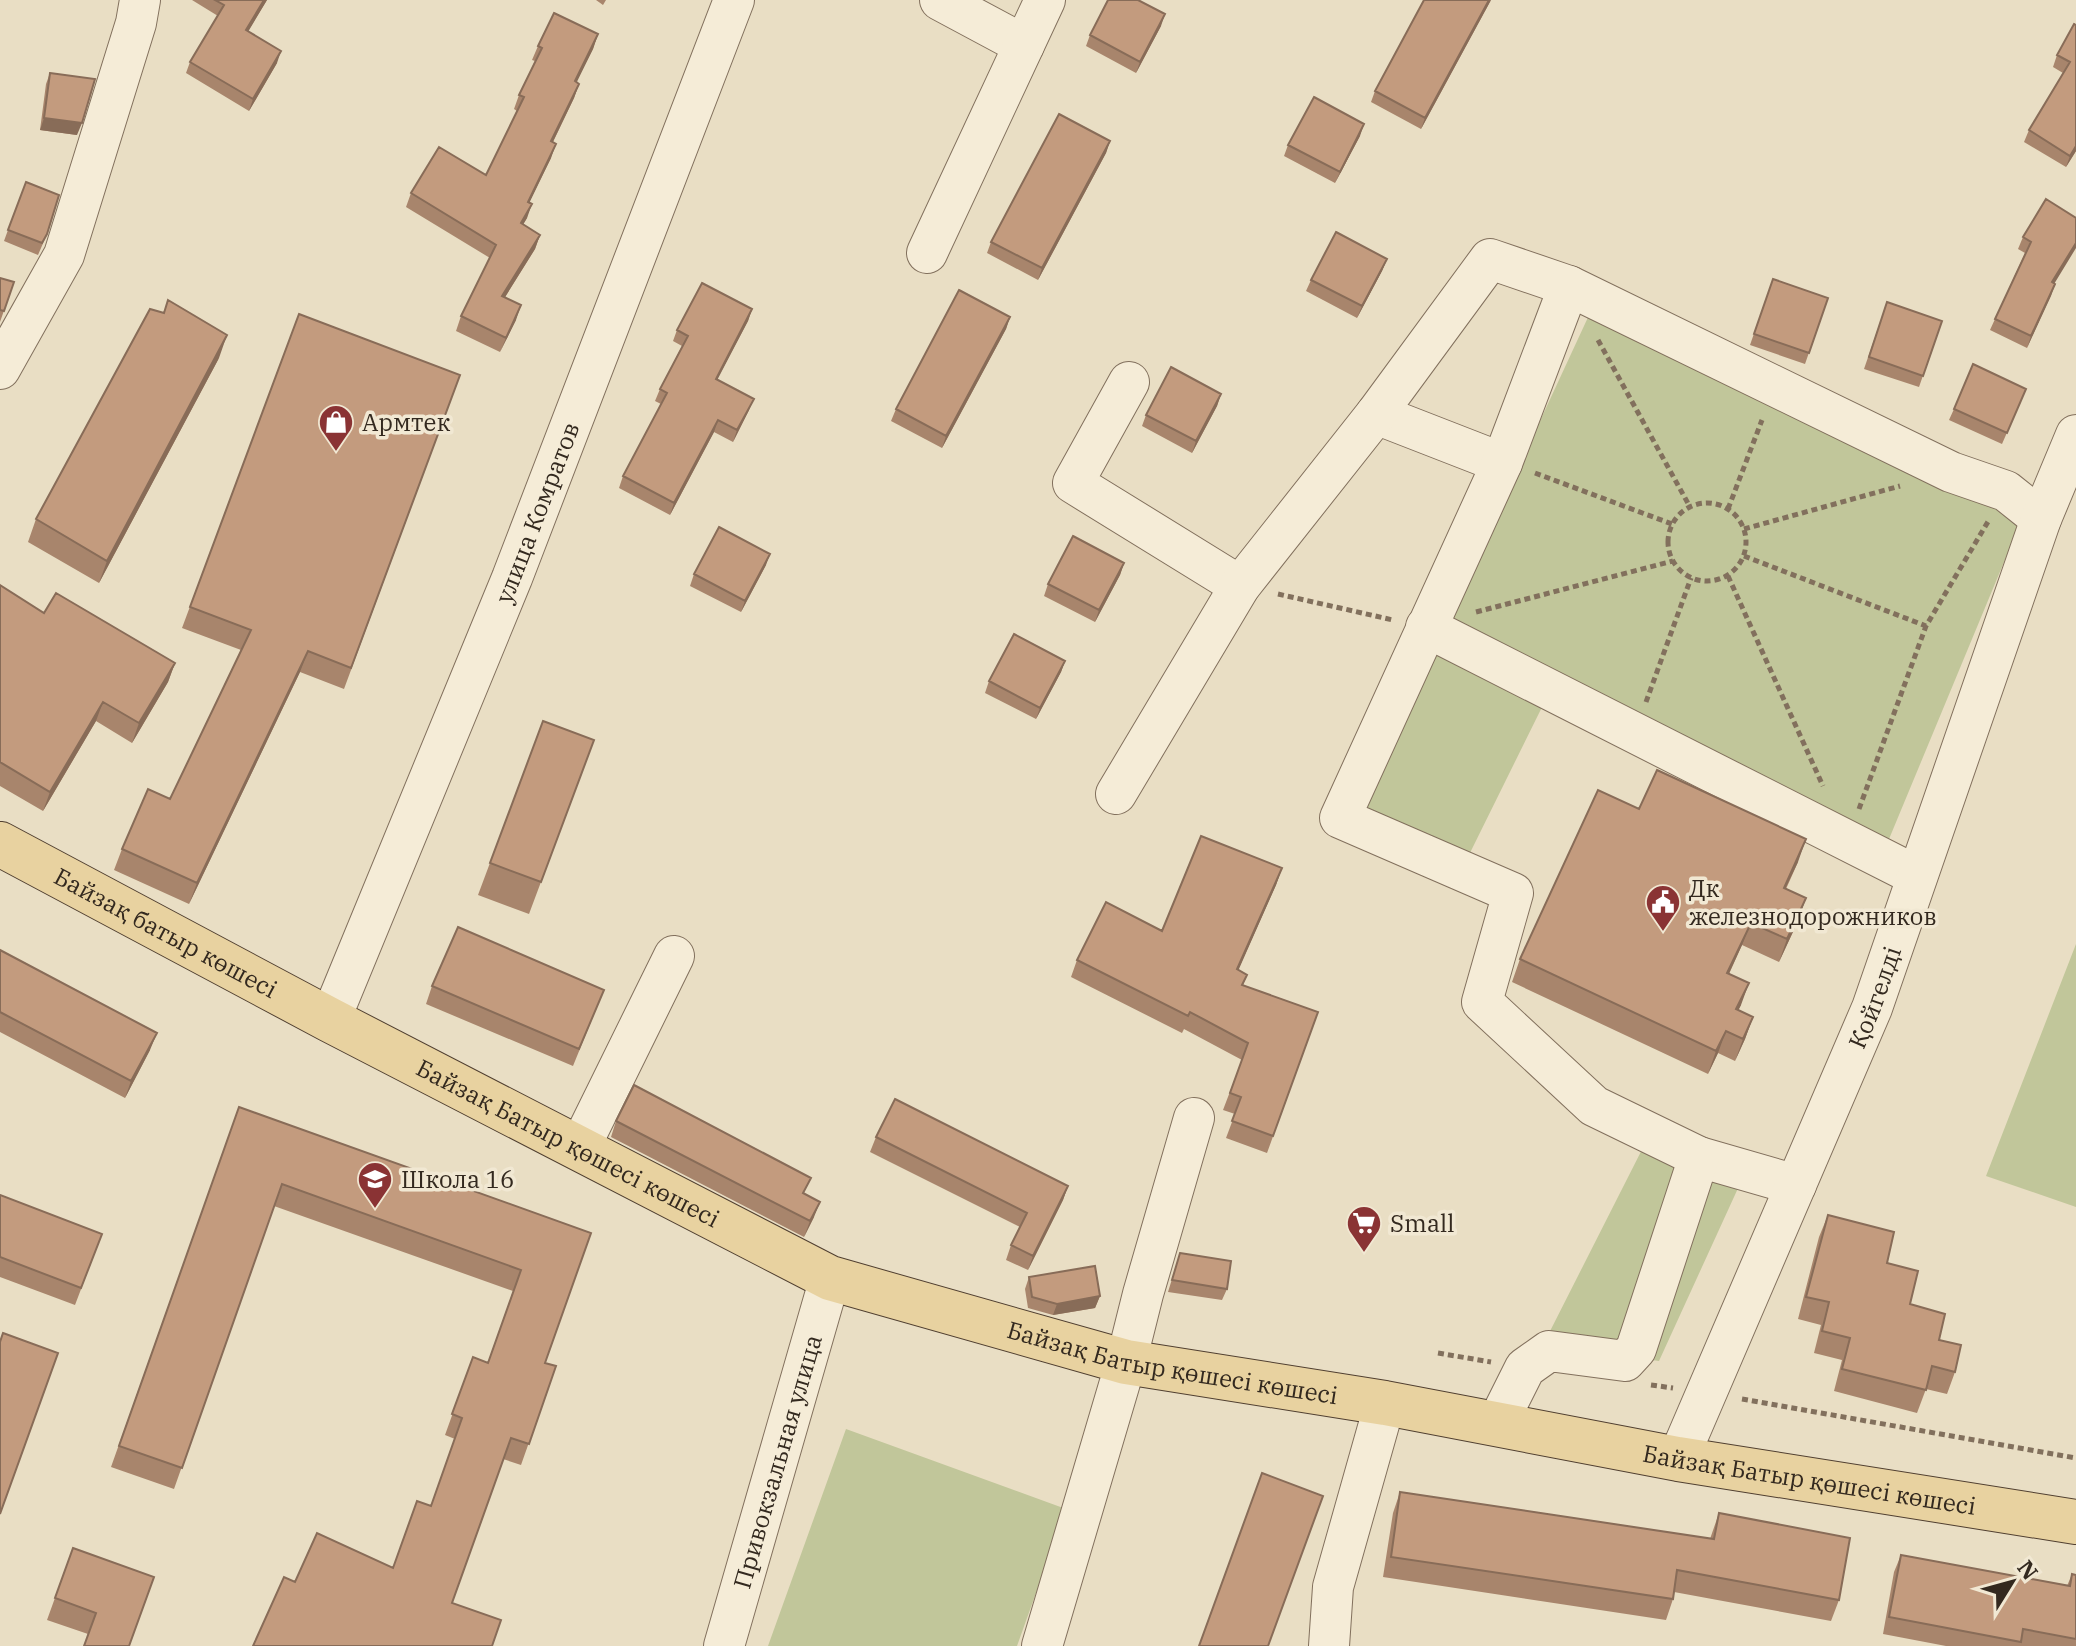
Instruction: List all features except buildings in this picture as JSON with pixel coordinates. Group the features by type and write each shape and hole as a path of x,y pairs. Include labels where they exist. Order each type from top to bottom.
{"main road":[{"name":"Байзақ батыр көшесі","path":"0,844 330,1020"},
{"name":"Байзақ Батыр қөшесі көшесі","path":"330,1020 830,1278 1126,1362 1385,1403 1678,1459 2076,1522"}],"street":[{"path":"0,369 64,255 136,23 140,0"},
{"name":"улица Комратов","path":"330,1020 512,578 734,0"},
{"path":"940,0 1024,45"},
{"path":"927,253 1045,0"},
{"path":"1116,794 1240,586 1376,414 1490,259 1569,286 1951,472 2006,491 2057,497"},
{"path":"1569,286 1516,467 1426,627 1340,818 1513,893 1482,1002 1594,1106 1699,1157 1796,1185"},
{"path":"1129,382 1073,483 1240,586"},
{"path":"1376,414 1516,467"},
{"name":"Қойгелді","path":"1678,1459 1872,1008 1917,876 2057,497 2076,435"},
{"path":"1426,627 1917,876"},
{"path":"579,1149 674,956"},
{"path":"1042,1646 1194,1118"},
{"path":"1497,1424 1525,1368 1549,1351 1625,1361 1636,1349 1699,1157"},
{"name":"Привокзальная улица","path":"724,1646 830,1278"},
{"path":"1329,1646 1333,1587 1385,1403"}],"path":[{"path":"1569,286 1690,507"},
{"path":"1728,509 1776,386"},
{"path":"1516,467 1672,525"},
{"path":"1744,529 1951,472"},
{"path":"1848,841 1926,626 2006,491"},
{"path":"1702,503 1716,504 1738,518 1744,529 1744,556 1728,576 1703,582 1680,571 1673,561 1668,537 1680,514 1690,507 1702,503"},
{"path":"1744,556 1926,626"},
{"path":"1240,586 1426,627 1673,561"},
{"path":"1728,576 1848,841"},
{"path":"1635,733 1691,578"},
{"path":"1763,1402 2076,1458"}],"green space":[{"path":"1590,313 2021,521 1877,868 1547,697 1465,863 1360,810"},
{"path":"2076,944 2076,1207 1986,1176"},
{"path":"1659,1116 1750,1162 1659,1361 1543,1345"},
{"path":"846,1429 1066,1509 1017,1646 768,1646"}],"place":[{"name":"Армтек","path":"336,453"},
{"name":"Дк железнодорожников","path":"1663,933"},
{"name":"Школа 16","path":"375,1210"},
{"name":"Small","path":"1364,1254"}]}
